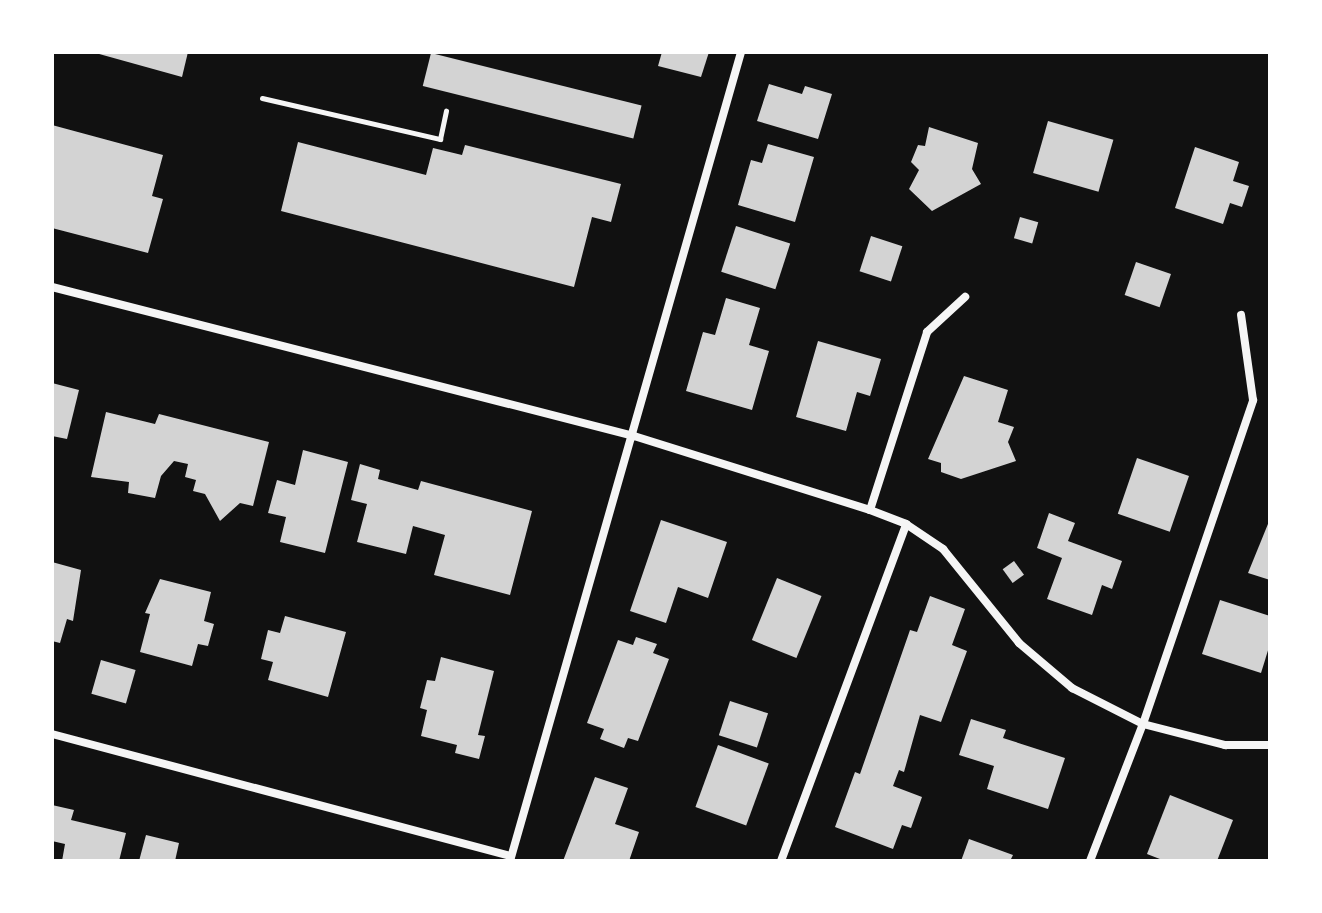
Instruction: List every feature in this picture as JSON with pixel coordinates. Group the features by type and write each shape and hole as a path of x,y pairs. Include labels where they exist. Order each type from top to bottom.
{"street":[{"path":"52,734 511,859 741,52"},
{"path":"52,287 634,436 870,510 906,524 943,549 1019,643 1072,688 1143,724 1225,745 1270,745"},
{"path":"870,510 927,332 965,297"},
{"path":"1090,861 1143,724 1253,400 1241,315"},
{"path":"781,861 906,524"}],"path":[{"path":"262,98 440,139 446,111"}],"building":[{"path":"92,52 188,52 182,77"},
{"path":"662,52 709,52 701,77 658,66"},
{"path":"431,53 642,105 633,138 423,86"},
{"path":"769,84 802,94 805,86 832,94 818,139 757,121"},
{"path":"1048,121 1113,140 1098,192 1033,173"},
{"path":"52,125 163,155 152,196 163,199 148,253 52,228"},
{"path":"929,127 978,143 972,169 981,184 932,211 909,189 919,170 911,162 918,145 925,146"},
{"path":"298,142 426,175 433,148 462,155 465,145 621,184 611,222 592,217 574,287 281,211"},
{"path":"768,144 814,157 795,222 738,205 751,160 762,163"},
{"path":"1195,147 1239,162 1233,181 1249,186 1242,207 1230,203 1223,224 1175,208"},
{"path":"1020,217 1038,222 1032,243 1014,238"},
{"path":"736,226 790,244 775,289 721,272"},
{"path":"871,236 902,246 891,281 860,271"},
{"path":"1136,262 1171,274 1160,307 1125,295"},
{"path":"726,298 760,308 749,345 769,351 752,410 686,391 703,332 715,335"},
{"path":"818,341 881,359 870,396 857,392 846,431 796,417"},
{"path":"964,376 1008,390 998,422 1014,427 1008,442 1016,461 961,479 941,472 941,463 928,459"},
{"path":"52,383 79,390 67,439 52,436"},
{"path":"106,412 155,424 159,414 269,442 253,506 240,503 220,521 205,494 193,491 196,480 185,477 188,464 174,461 161,476 155,498 128,493 129,482 91,477"},
{"path":"303,450 348,462 325,553 280,542 286,517 268,513 277,480 295,485"},
{"path":"1137,458 1189,476 1170,532 1118,514"},
{"path":"360,464 380,470 378,479 418,490 421,481 532,511 510,595 434,575 445,535 413,526 406,554 357,542 367,504 351,500"},
{"path":"1049,513 1075,523 1068,541 1122,561 1112,589 1102,585 1092,615 1047,599 1062,558 1037,548"},
{"path":"1270,519 1270,580 1248,573"},
{"path":"661,520 727,542 708,598 678,587 666,623 630,611"},
{"path":"1014,561 1024,575 1013,583 1003,569"},
{"path":"52,562 81,570 73,621 67,619 60,643 52,641"},
{"path":"777,578 822,596 796,658 752,640"},
{"path":"160,579 211,592 204,621 214,624 208,646 198,644 192,666 140,652 150,614 145,613"},
{"path":"930,596 965,609 952,645 967,651 941,722 920,715 904,772 899,770 893,786 922,797 911,828 902,825 893,849 835,827 855,772 860,774 910,630 917,632"},
{"path":"1220,600 1270,616 1270,644 1261,673 1202,654"},
{"path":"285,616 346,632 328,697 268,680 273,662 261,659 268,630 280,633"},
{"path":"636,637 657,644 653,653 669,659 638,741 628,738 624,748 600,739 604,729 587,723 618,640 633,645"},
{"path":"441,657 494,671 478,735 485,736 479,759 455,753 457,745 421,736 427,710 420,708 427,680 435,681"},
{"path":"101,660 136,670 126,704 91,694"},
{"path":"730,701 768,713 757,748 719,735"},
{"path":"971,719 1006,730 1003,738 1065,758 1048,809 987,789 994,766 959,755"},
{"path":"718,745 769,763 746,825 695,807"},
{"path":"595,777 628,788 615,824 639,832 629,861 563,861"},
{"path":"1170,795 1233,820 1217,861 1165,861 1147,854"},
{"path":"52,805 74,810 71,820 126,833 119,861 62,861 65,844 52,841"},
{"path":"146,835 179,843 175,861 139,861"},
{"path":"969,839 1013,855 1010,861 961,861"}]}
